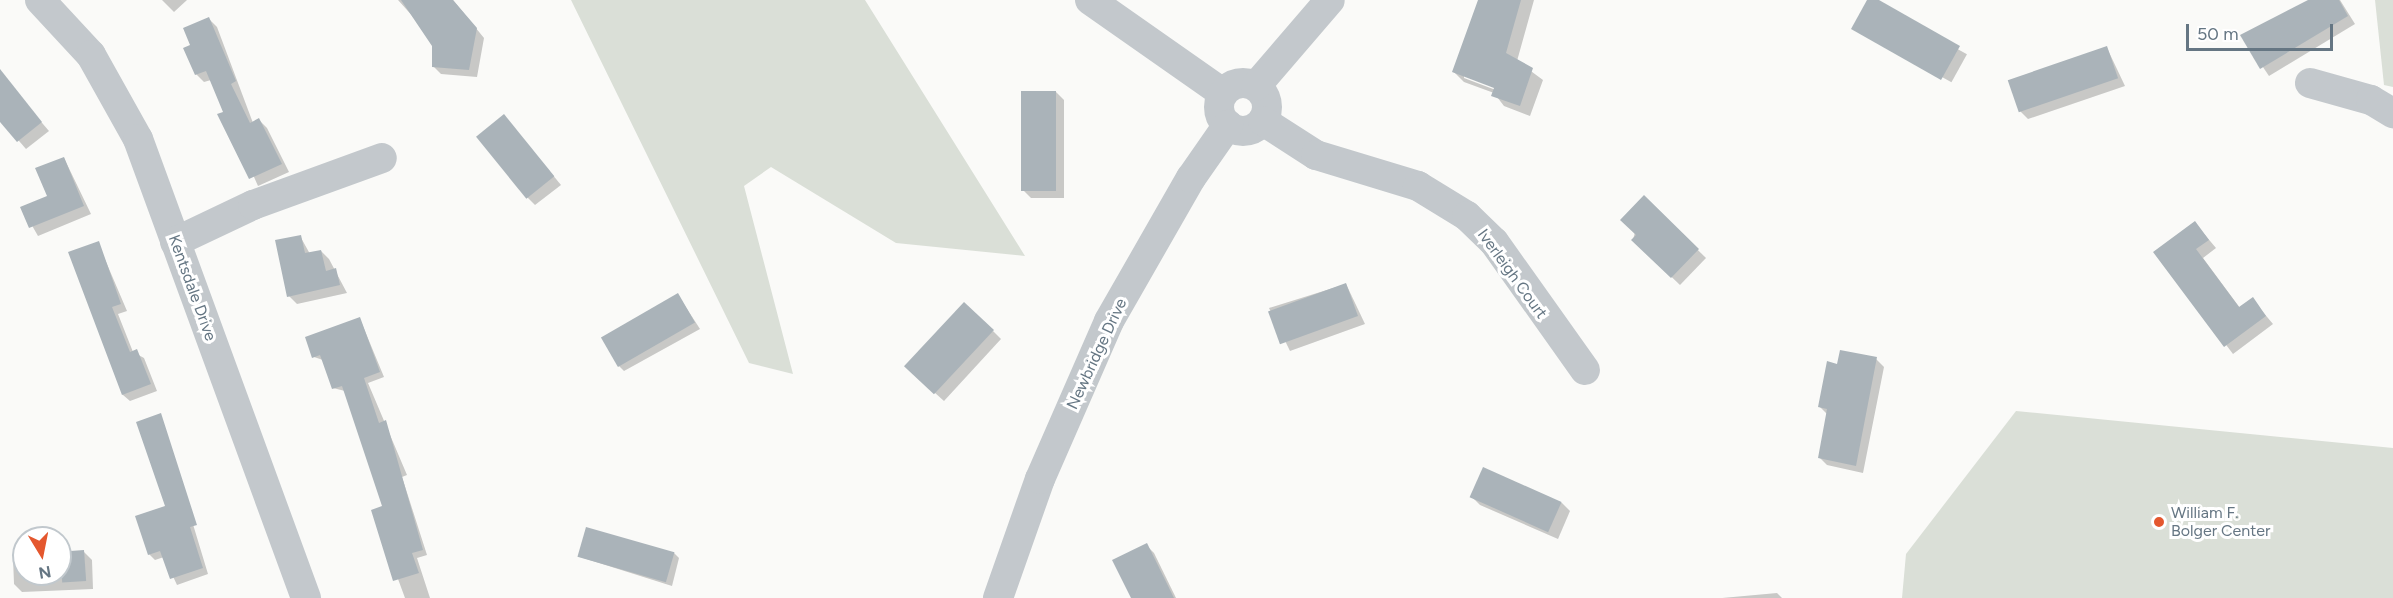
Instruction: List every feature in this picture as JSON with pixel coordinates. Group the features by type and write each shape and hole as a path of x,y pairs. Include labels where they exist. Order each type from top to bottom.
{"street":[{"name":"Kentsdale Drive","path":"40,0 92,55 138,139 306,598"},
{"path":"1090,0 1223,93"},
{"path":"1256,86 1329,0"},
{"path":"1242,82 1256,86 1268,106 1263,121 1250,130 1228,126 1220,114 1223,93 1242,82"},
{"path":"2310,83 2371,100 2393,113"},
{"name":"Iverleigh Court","path":"1263,121 1316,155 1418,186 1467,216 1494,242 1585,370"},
{"name":"Newbridge Drive","path":"998,598 1040,478 1109,321 1191,178 1228,126"},
{"path":"176,242 253,205 382,158"}],"shaded area":[{"path":"571,0 865,0 1025,256 896,243 771,167 744,186 793,374 749,363"},
{"path":"2375,0 2393,0 2393,87 2384,85"},
{"path":"2016,411 2393,448 2393,598 1902,598 1906,554"}],"building":[{"path":"401,0 453,0 477,28 469,70 432,67 432,46"},
{"path":"1478,0 1521,0 1506,53 1533,68 1520,106 1491,96 1494,88 1452,72"},
{"path":"1867,0 1879,0 1960,46 1941,80 1851,29"},
{"path":"2308,0 2339,0 2348,16 2260,69 2240,35"},
{"path":"209,17 236,81 231,84 250,123 259,118 282,164 249,179 217,114 223,112 206,71 195,75 183,48 190,45 183,28"},
{"path":"2107,46 2118,78 2019,112 2008,80"},
{"path":"0,69 42,122 17,142 0,122"},
{"path":"1021,91 1056,91 1056,191 1021,191"},
{"path":"504,114 554,176 526,199 476,137"},
{"path":"64,157 84,206 29,228 20,207 47,196 35,168"},
{"path":"1644,195 1699,249 1671,278 1631,240 1636,235 1620,220"},
{"path":"2195,221 2209,240 2196,249 2239,307 2253,297 2266,316 2224,347 2153,252"},
{"path":"301,235 305,253 321,250 326,271 336,268 340,285 287,297 275,240"},
{"path":"99,241 121,304 112,307 130,352 137,349 151,384 122,395 68,252"},
{"path":"1346,283 1358,316 1280,344 1268,311"},
{"path":"678,293 695,322 618,367 601,338"},
{"path":"964,302 994,330 934,394 904,366"},
{"path":"360,317 380,372 364,378 379,423 386,420 423,550 412,553 419,573 393,581 371,510 382,506 342,386 332,389 320,355 312,358 305,337"},
{"path":"1840,350 1877,357 1856,466 1818,458 1827,409 1818,407 1827,361 1837,364"},
{"path":"161,413 197,525 190,527 203,568 170,579 160,551 148,555 135,516 165,506 136,422"},
{"path":"1483,467 1562,502 1548,532 1470,497"},
{"path":"586,527 674,552 666,582 577,557"},
{"path":"1147,543 1174,598 1131,598 1112,560"},
{"path":"84,550 86,581 72,582 72,551"}],"place":[{"name":"William F. Bolger Center","path":"2159,522"}]}
